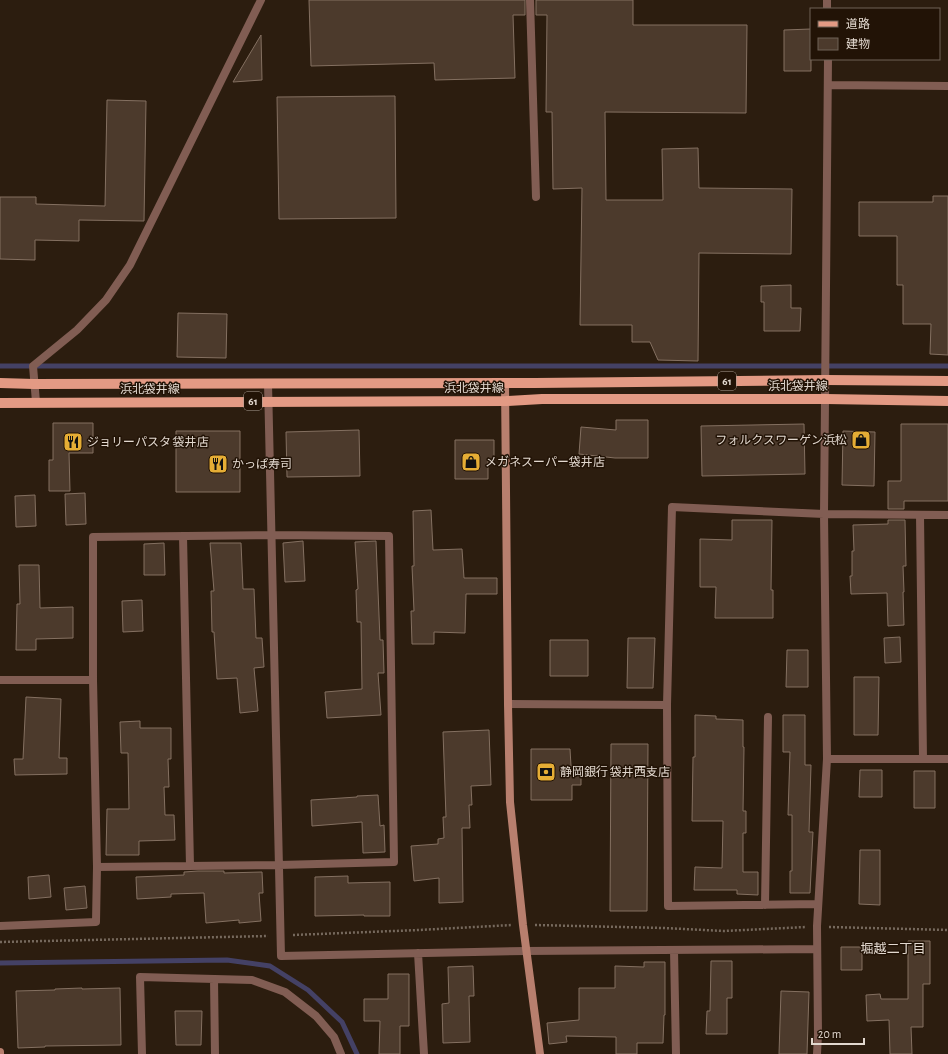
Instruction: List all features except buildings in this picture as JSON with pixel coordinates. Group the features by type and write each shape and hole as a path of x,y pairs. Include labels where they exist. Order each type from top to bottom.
{"main road":[{"name":"浜北袋井線","path":"0,383 505,383 826,380 948,381"},
{"name":"浜北袋井線","path":"0,403 542,399 826,399 948,401"}],"street":[{"path":"36,402 33,366 82,325 106,300 130,265 261,0"},
{"path":"530,0 536,197"},
{"path":"817,1054 817,926 827,759 824,514 828,60"},
{"path":"828,85 948,86"},
{"path":"268,383 281,956 526,951 817,949"},
{"path":"505,383 510,802 526,951 540,1054"},
{"path":"818,904 668,906 667,705 672,507 824,514 948,515"},
{"path":"920,515 923,759"},
{"path":"0,926 96,922 97,867 92,680 93,537 271,535 389,536 394,862 97,867"},
{"path":"183,536 190,866"},
{"path":"0,680 92,680"},
{"path":"508,704 667,705"},
{"path":"765,905 768,717"},
{"path":"827,759 948,759"},
{"path":"674,950 676,1054"},
{"path":"418,953 424,1054"},
{"path":"142,1054 140,977 252,980 285,992 316,1016 334,1037 341,1054"},
{"path":"214,979 216,1054"}],"path":[{"path":"0,942 280,935 523,925 664,928 724,931 817,926 948,930"}],"waterway":[{"path":"0,366 948,366"},
{"path":"0,963 227,960 270,966 308,990 342,1022 357,1054"}],"place":[{"name":"フォルクスワーゲン浜松","path":"861,440"},
{"name":"ジョリーパスタ 袋井店","path":"73,442"},
{"name":"メガネスーパー袋井店","path":"471,462"},
{"name":"かっぱ寿司","path":"218,464"},
{"name":"静岡銀行 袋井西支店","path":"546,772"}],"district":[{"name":"堀越二丁目","path":"893,948"}]}
